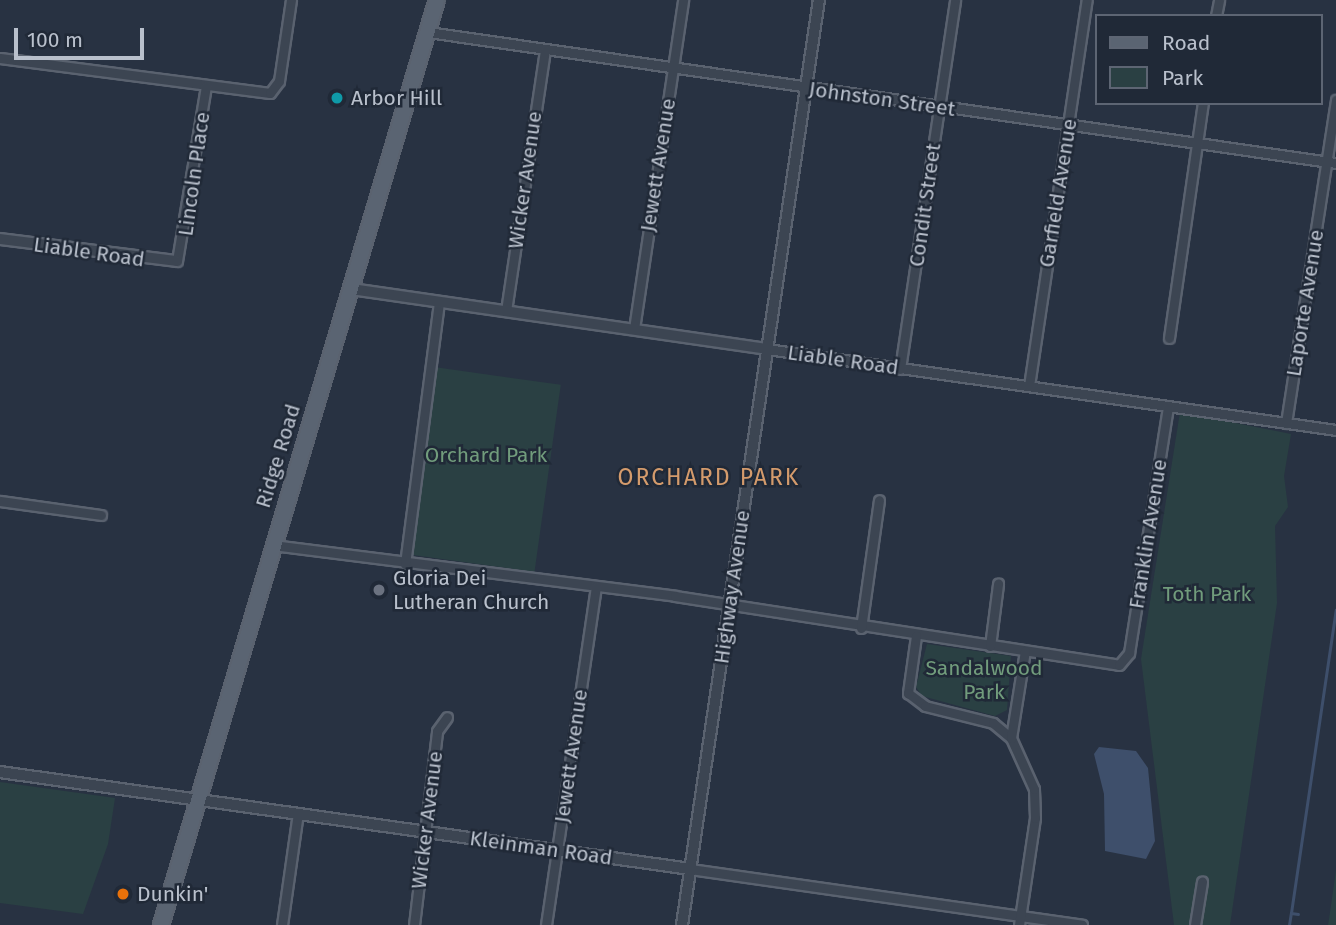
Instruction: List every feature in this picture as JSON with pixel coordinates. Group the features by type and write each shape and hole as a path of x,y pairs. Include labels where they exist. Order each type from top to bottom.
{"main road":[{"name":"Ridge Road","path":"161,925 437,0"}],"street":[{"path":"0,58 206,86 274,91 291,0"},
{"name":"Jewett Avenue","path":"634,329 683,0"},
{"name":"Highway Avenue","path":"682,925 819,0"},
{"name":"Condit Street","path":"900,369 955,0"},
{"name":"Garfield Avenue","path":"1030,386 1087,0"},
{"name":"Johnston Street","path":"428,32 1331,162"},
{"name":"Wicker Avenue","path":"506,311 545,50"},
{"name":"Lincoln Place","path":"177,261 206,86"},
{"name":"Laporte Avenue","path":"1286,423 1331,162 1336,100"},
{"path":"1169,338 1203,105"},
{"name":"Liable Road","path":"0,239 177,261"},
{"name":"Liable Road","path":"351,289 1336,430"},
{"path":"405,564 439,302"},
{"name":"Franklin Avenue","path":"1025,651 1125,662 1168,405"},
{"path":"0,500 101,515"},
{"path":"861,628 879,500"},
{"path":"274,545 729,605 861,628 1025,651 1012,738"},
{"path":"990,646 998,584"},
{"name":"Jewett Avenue","path":"546,925 596,587"},
{"path":"916,636 908,693 925,706 993,723 1012,738 1034,789 1020,920"},
{"name":"Wicker Avenue","path":"414,925 428,831 437,731 447,717"},
{"name":"Kleinman Road","path":"0,772 690,869 1020,920 1082,925"},
{"path":"282,925 298,813"},
{"path":"1195,925 1202,882"}],"green space":[{"name":"Orchard Park","path":"434,367 561,385 534,572 408,554"},
{"name":"Toth Park","path":"1180,412 1291,434 1284,476 1288,507 1275,526 1277,603 1230,925 1174,925 1141,659"},
{"name":"Sandalwood Park","path":"927,644 1011,656 1007,710 995,716 922,696 916,687"},
{"path":"0,782 115,798 108,844 83,914 0,903"},
{"path":"1336,870 1336,925 1328,925 1329,919"}],"water":[{"path":"1099,747 1136,751 1148,768 1155,841 1146,859 1105,851 1104,794 1094,754"}],"waterway":[{"path":"1291,913 1336,610"},
{"path":"1289,925 1291,913 1298,914"}],"place":[{"name":"Arbor Hill","path":"337,98"},
{"name":"Gloria Dei Lutheran Church","path":"379,590"},
{"name":"Dunkin'","path":"123,894"}],"district":[{"name":"ORCHARD PARK","path":"709,477"}]}
